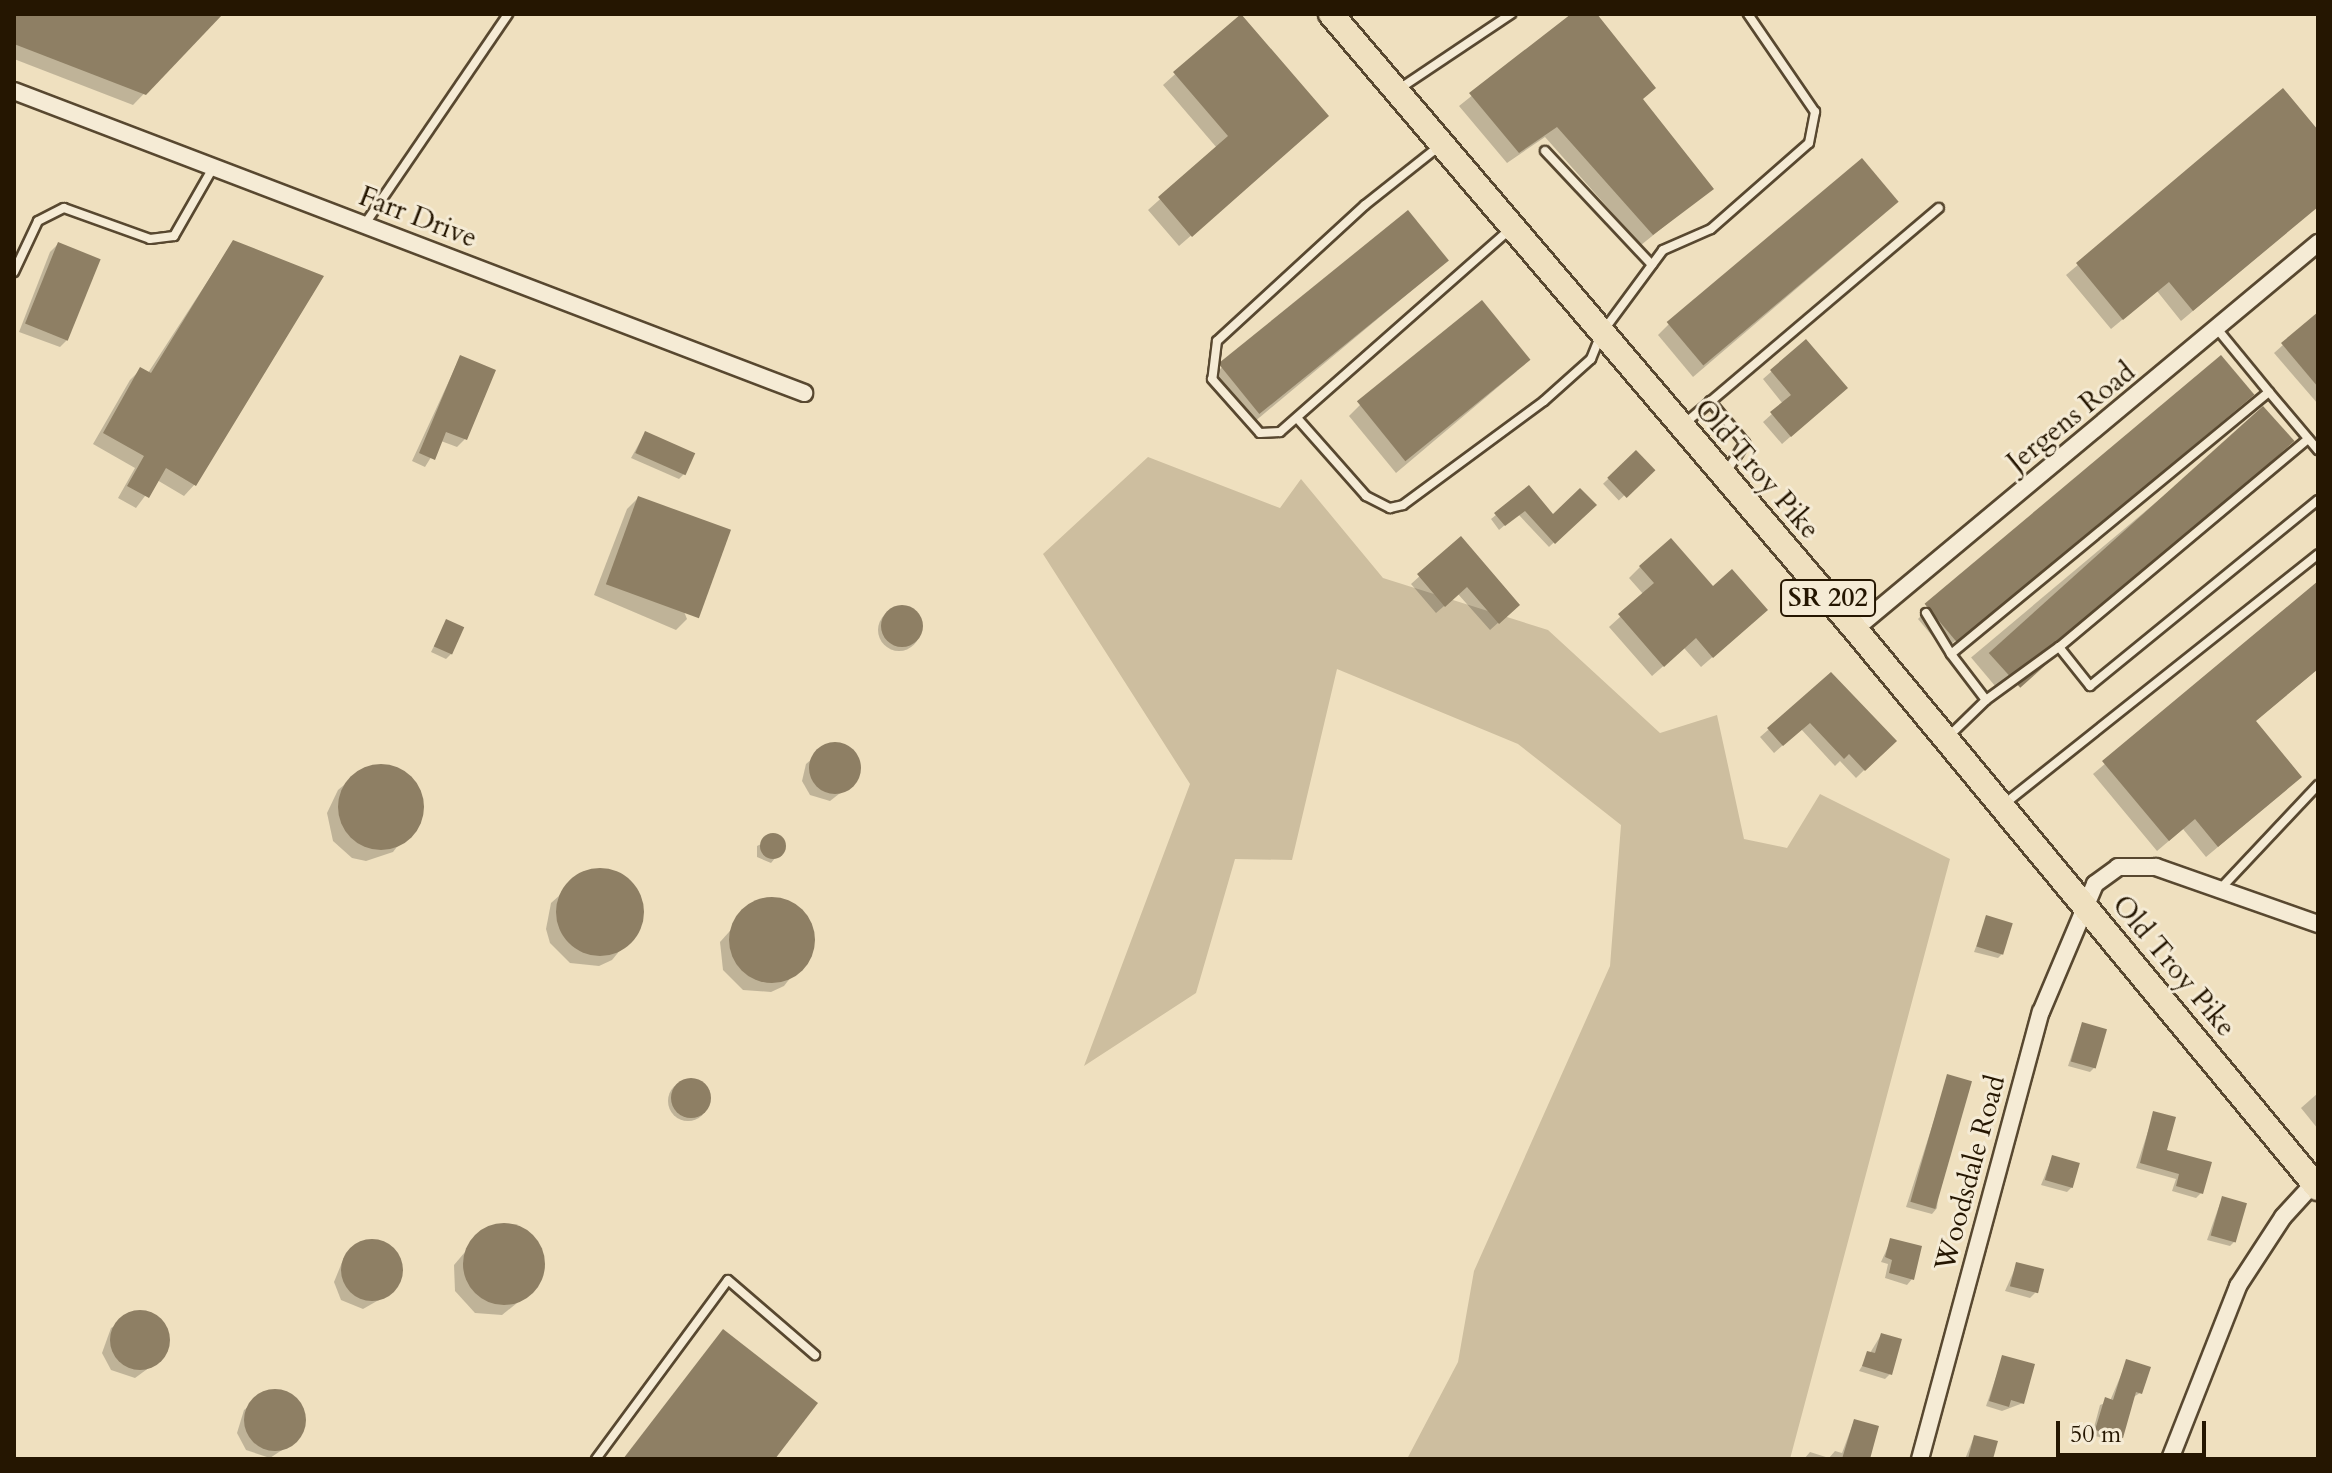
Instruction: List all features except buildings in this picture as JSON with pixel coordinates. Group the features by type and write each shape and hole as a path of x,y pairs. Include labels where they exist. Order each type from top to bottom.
{"main road":[{"name":"Old Troy Pike","path":"1331,14 1855,629 2316,1186"}],"street":[{"name":"Farr Drive","path":"14,91 804,393"},
{"name":"Jergens Road","path":"1855,629 2317,247"},
{"name":"Woodsdale Road","path":"1920,1459 2041,1012 2084,906 2105,874 2131,863 2220,889 2318,924"},
{"path":"2170,1459 2238,1286 2283,1217 2316,1186"}],"lane":[{"path":"365,225 508,14"},
{"path":"1395,91 1511,14"},
{"path":"1297,418 1366,496 1378,505 1403,505 1544,401 1591,359 1601,334 1663,250 1711,229 1809,143 1815,112 1748,14"},
{"path":"1440,145 1365,205 1217,341 1212,379 1260,433 1280,432 1511,228"},
{"path":"1545,151 1652,265"},
{"path":"14,272 38,221 64,208 150,239 174,236 213,168"},
{"path":"1680,427 1939,208"},
{"path":"2218,330 2318,450"},
{"path":"1951,654 2269,392"},
{"path":"1710,401 1745,443 1724,477"},
{"path":"1946,738 1986,700 2059,647 2308,439"},
{"path":"2059,647 2090,686 2318,500"},
{"path":"2002,805 2318,554"},
{"path":"1926,613 1951,654 1986,700"},
{"path":"2220,889 2318,785"},
{"path":"596,1459 728,1280 815,1355"}],"shaded area":[{"path":"1148,457 1280,508 1301,479 1383,578 1548,630 1660,733 1717,715 1744,839 1787,848 1820,794 1950,859 1790,1459 1407,1459 1458,1362 1474,1271 1610,966 1621,825 1518,744 1337,669 1292,860 1235,859 1196,993 1084,1066 1190,784 1043,554"}]}
